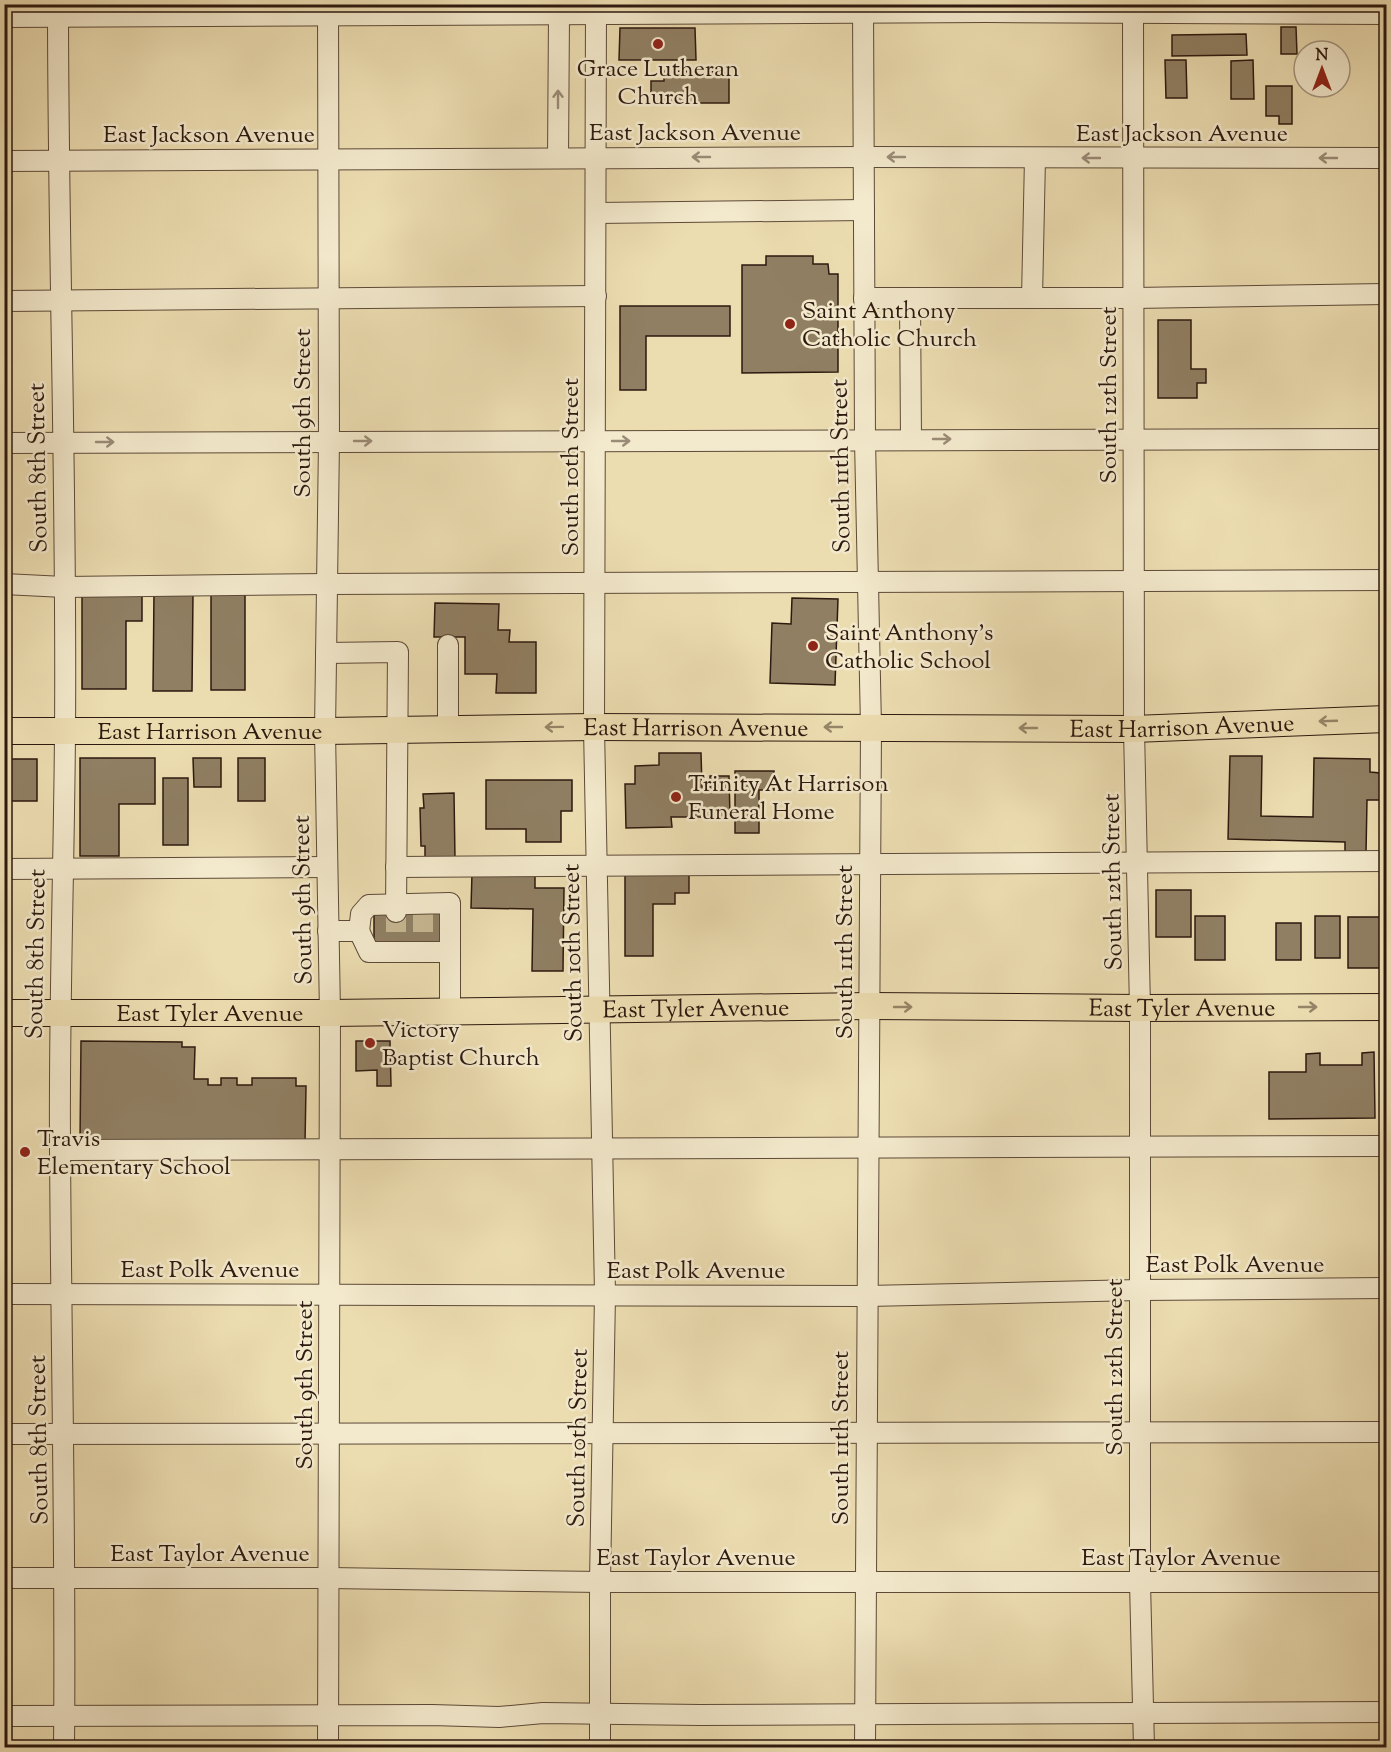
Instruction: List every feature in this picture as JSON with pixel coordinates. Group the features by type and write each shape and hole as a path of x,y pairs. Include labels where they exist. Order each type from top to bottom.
{"main road":[{"name":"East Harrison Avenue","path":"4,731 325,731 594,727 1134,729 1386,719"},
{"name":"East Tyler Avenue","path":"4,1013 598,1011 869,1006 1140,1008 1386,1006"}],"street":[{"name":"South 11th Street","path":"863,9 865,440 871,727 865,1748"},
{"name":"South 12th Street","path":"1133,9 1133,583 1140,1008 1140,1582 1144,1748"},
{"path":"4,18 58,11 328,10 559,15 596,10 1354,9 1386,14"},
{"name":"South 9th Street","path":"328,10 329,441 325,731 330,1013 328,1748"},
{"name":"South 10th Street","path":"596,10 594,727 605,1294 600,1582 600,1748"},
{"name":"South 8th Street","path":"58,11 65,731 59,1013 66,1578 64,1748"},
{"path":"558,158 559,15"},
{"name":"East Jackson Avenue","path":"4,161 863,157 1386,158"},
{"path":"1032,298 1035,158"},
{"path":"596,213 864,210"},
{"path":"864,298 1134,298 1386,294"},
{"path":"4,301 596,296"},
{"path":"910,298 911,440"},
{"path":"4,443 1386,438"},
{"path":"4,585 64,587 1386,580"},
{"path":"448,645 448,729"},
{"path":"326,653 398,652 396,908"},
{"path":"396,867 1386,861"},
{"path":"4,869 327,867"},
{"path":"450,952 423,947 396,947 369,952 359,931 361,914 369,905 423,908 450,903 450,952 450,1012"},
{"path":"328,931 359,931"},
{"path":"60,1150 1386,1146"},
{"name":"East Polk Avenue","path":"4,1294 867,1296 1386,1288"},
{"path":"4,1434 1386,1432"},
{"name":"East Taylor Avenue","path":"4,1578 330,1578 600,1582 1386,1582"},
{"path":"4,1716 432,1715 499,1717 543,1713 700,1715 1386,1712"}],"building":[{"path":"1281,27 1296,27 1296,39 1292,39 1292,54 1281,54"},
{"name":"Grace Lutheran Church","path":"620,28 695,28 696,60 619,60"},
{"path":"1246,34 1247,55 1172,56 1172,35"},
{"path":"1165,60 1186,60 1187,98 1166,98"},
{"path":"1253,60 1254,99 1231,99 1231,61"},
{"name":"Grace Lutheran Church","path":"664,71 729,72 729,103 664,103 664,93 651,93 651,81 664,81"},
{"path":"1266,86 1292,86 1292,124 1279,124 1279,116 1266,116"},
{"name":"Saint Anthony Catholic Church","path":"766,256 813,256 813,264 828,264 829,274 838,274 838,372 742,373 742,265 766,265"},
{"path":"620,306 730,306 730,336 646,336 646,390 620,390"},
{"path":"1158,320 1191,320 1191,369 1206,369 1206,383 1197,383 1197,398 1158,398"},
{"path":"154,592 193,593 192,691 153,691"},
{"path":"82,593 142,593 142,621 126,621 126,689 82,689"},
{"path":"211,594 245,594 245,690 211,690"},
{"path":"792,598 838,599 835,685 770,683 772,623 791,624"},
{"path":"435,603 499,604 498,630 510,630 509,642 536,642 536,693 496,693 497,674 465,674 465,637 434,637"},
{"path":"659,753 701,753 702,787 710,787 710,776 729,776 730,817 671,817 672,827 626,828 625,784 635,784 635,766 659,765"},
{"path":"1230,756 1262,756 1261,816 1313,817 1314,758 1370,759 1370,772 1380,773 1380,800 1367,800 1366,853 1345,853 1345,842 1228,839"},
{"path":"80,758 155,758 155,804 119,804 119,856 80,856"},
{"path":"193,758 221,758 221,787 194,787"},
{"path":"238,758 265,758 265,801 238,801"},
{"path":"4,759 37,759 37,801 4,801"},
{"path":"735,771 774,771 774,790 759,790 759,833 735,833"},
{"path":"163,778 188,778 188,845 163,845"},
{"path":"486,780 572,780 572,811 561,811 561,842 526,842 526,829 486,829"},
{"path":"454,793 455,859 425,859 425,846 421,846 420,808 424,808 423,794"},
{"path":"472,873 535,874 535,888 564,888 563,971 532,971 533,909 471,908"},
{"path":"625,875 689,875 689,893 675,893 675,904 653,904 653,956 625,956"},
{"path":"1156,890 1191,890 1191,937 1156,937"},
{"path":"446,911 446,942 374,943 374,912"},
{"path":"1195,916 1225,916 1225,960 1195,960"},
{"path":"1315,916 1340,916 1340,958 1315,958"},
{"path":"1348,917 1380,917 1380,968 1348,968"},
{"path":"1276,923 1301,923 1301,960 1276,960"},
{"path":"81,1041 182,1042 182,1047 195,1047 194,1079 208,1079 208,1085 221,1085 221,1078 237,1078 237,1085 252,1085 252,1078 296,1078 296,1086 306,1086 305,1144 80,1142"},
{"path":"356,1041 390,1041 391,1086 377,1086 377,1070 356,1071"},
{"path":"1374,1052 1375,1118 1269,1119 1269,1072 1306,1072 1306,1054 1320,1053 1320,1065 1362,1065 1362,1053"}],"tunnel":[{"path":"396,912 396,943"},
{"path":"423,912 423,942"}],"place":[{"name":"Grace Lutheran Church","path":"658,44"},
{"name":"Saint Anthony Catholic Church","path":"790,324"},
{"name":"Saint Anthony's Catholic School","path":"813,646"},
{"name":"Trinity At Harrison Funeral Home","path":"676,797"},
{"name":"Victory Baptist Church","path":"370,1043"},
{"name":"Travis Elementary School","path":"25,1152"}]}
